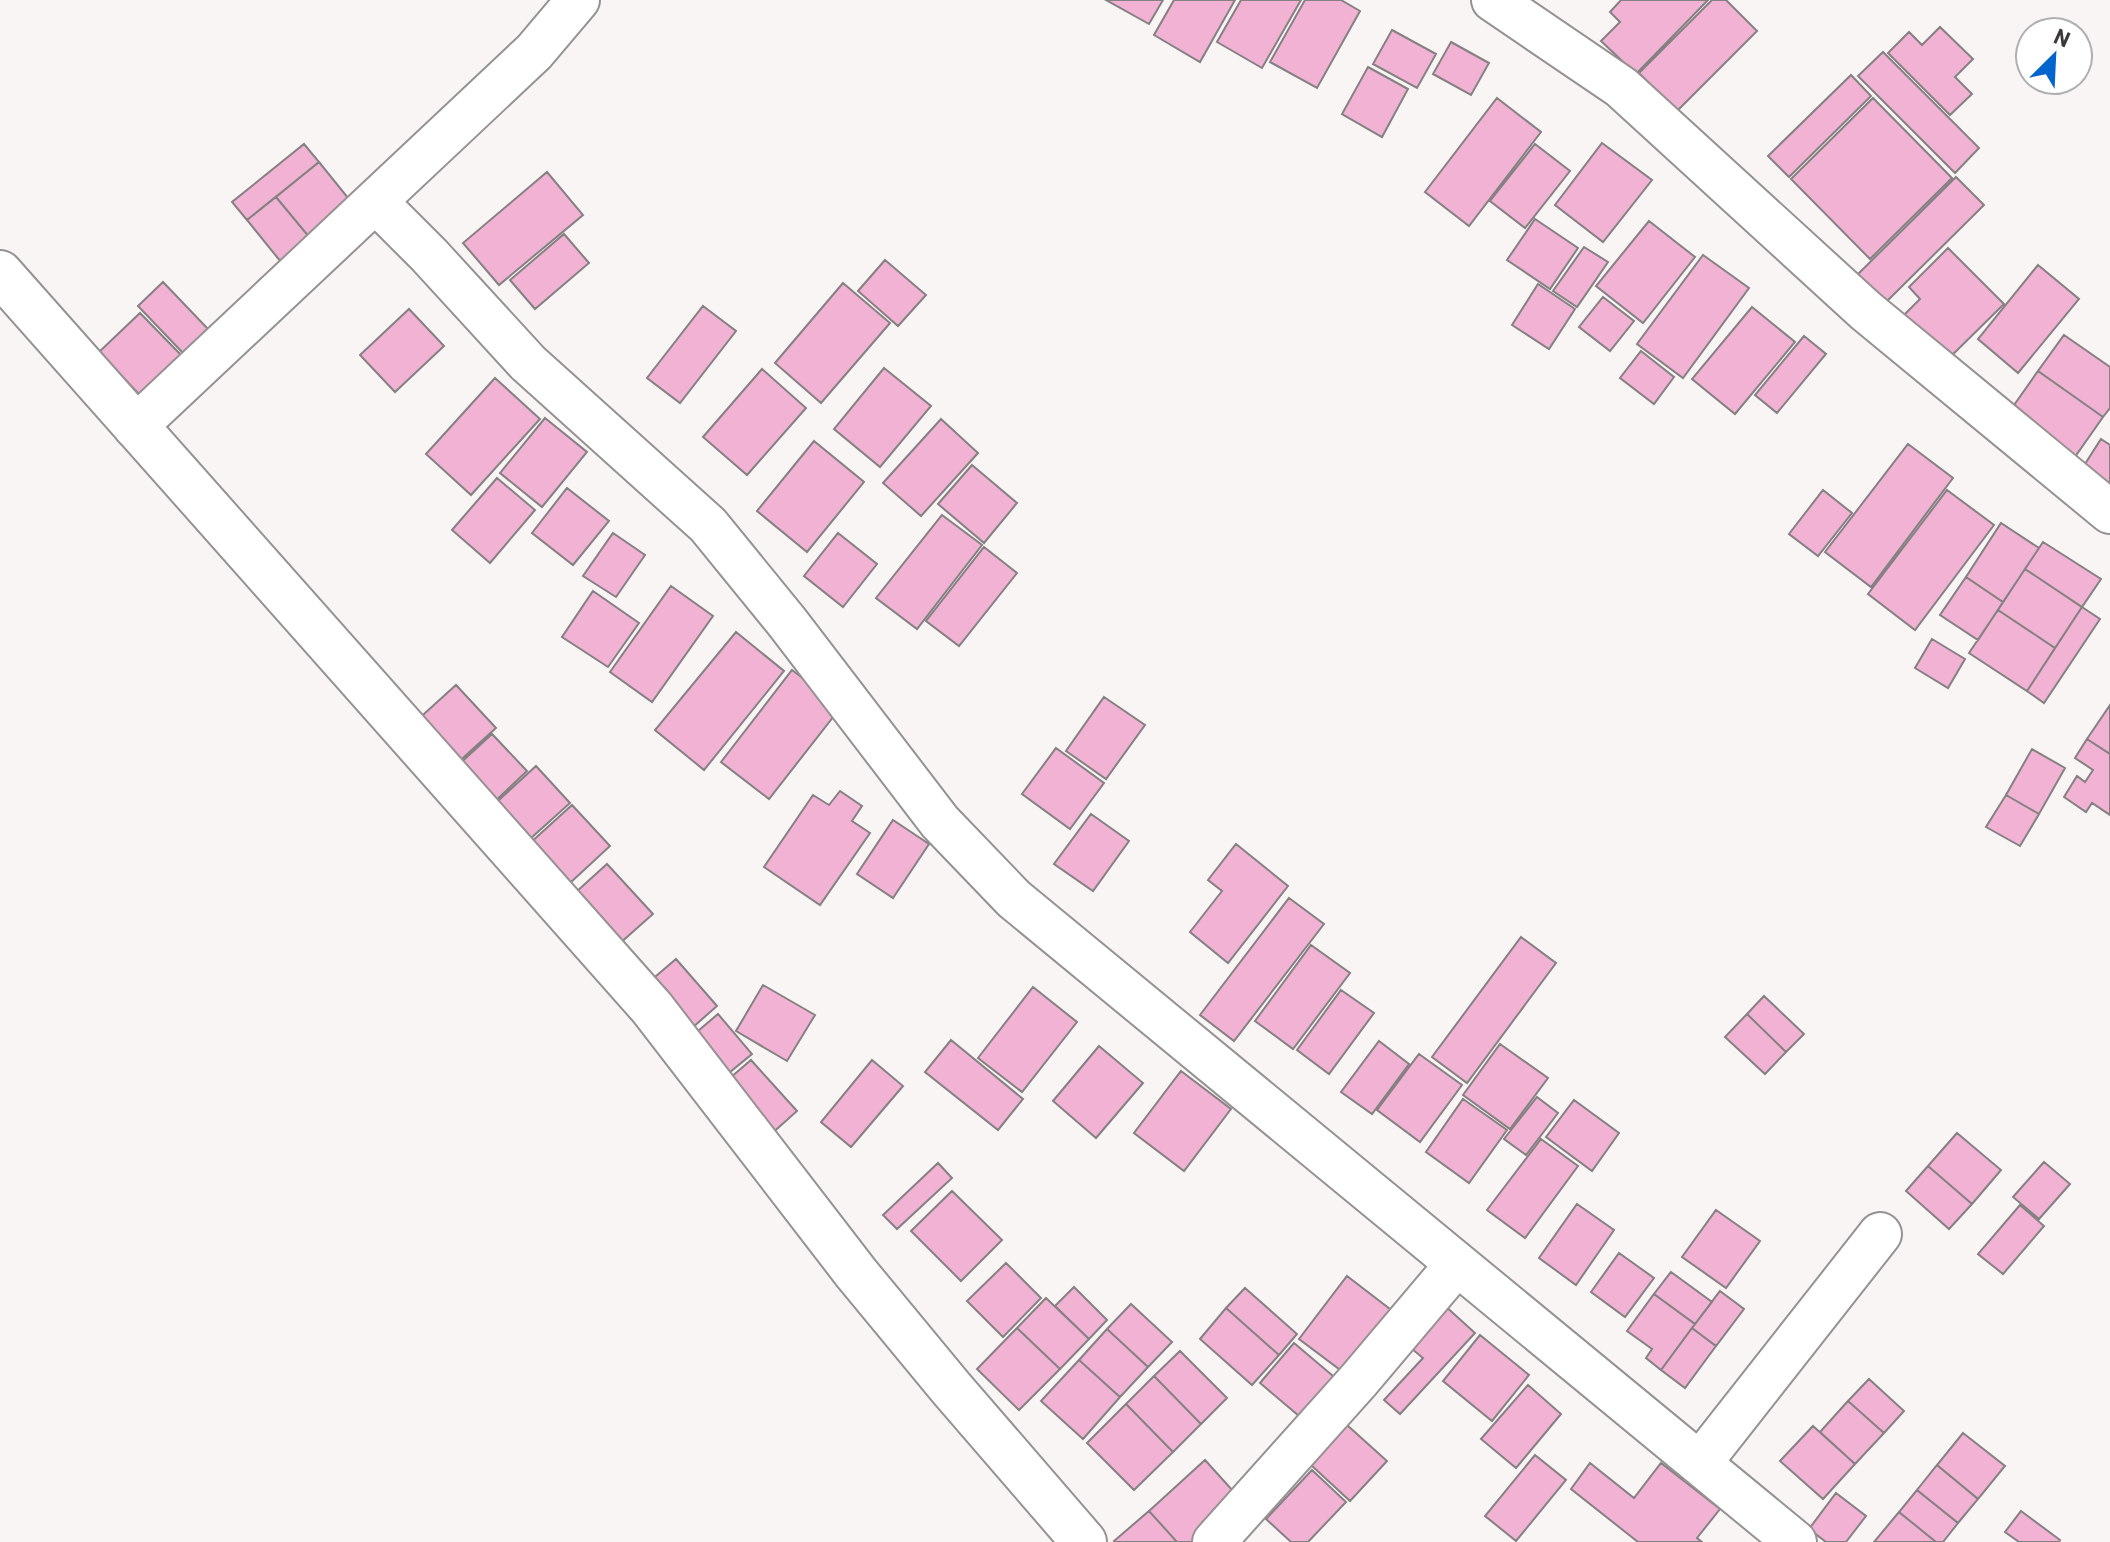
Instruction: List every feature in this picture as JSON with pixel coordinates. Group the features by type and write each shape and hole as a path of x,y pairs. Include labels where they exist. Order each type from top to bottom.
{"main road":[{"path":"0,273 652,1008 856,1273 1084,1542"}],"street":[{"path":"135,427 534,52 578,0"},
{"path":"1493,0 1621,87 1866,311 2110,512"},
{"path":"376,202 528,363 708,525 787,622 940,822 1014,899 1795,1542"},
{"path":"1700,1463 1880,1234"},
{"path":"1214,1542 1359,1380 1457,1264"}],"building":[{"path":"1106,0 1163,0 1149,24"},
{"path":"1174,0 1235,0 1200,62 1154,35"},
{"path":"1241,0 1301,0 1262,68 1217,42"},
{"path":"1305,0 1341,0 1360,11 1317,88 1270,62"},
{"path":"1621,0 1708,0 1636,74 1601,41 1620,22 1610,12"},
{"path":"1712,0 1726,0 1757,31 1677,111 1639,73"},
{"path":"1940,27 1973,59 1955,77 1972,94 1950,115 1888,53 1909,32 1922,45"},
{"path":"1392,30 1436,54 1417,88 1373,64"},
{"path":"1451,42 1489,63 1471,95 1433,74"},
{"path":"1883,52 1979,148 1955,173 1858,76"},
{"path":"1368,67 1408,89 1382,137 1342,114"},
{"path":"1851,75 1871,96 1789,177 1768,156"},
{"path":"1497,98 1541,132 1469,226 1425,192"},
{"path":"1873,98 1952,178 1870,259 1791,179"},
{"path":"1602,143 1652,180 1603,242 1555,205"},
{"path":"304,144 319,162 247,220 232,202"},
{"path":"1535,144 1570,171 1525,228 1490,201"},
{"path":"319,162 353,204 310,238 276,197"},
{"path":"547,172 583,215 499,285 463,243"},
{"path":"1956,177 1984,205 1877,311 1849,283"},
{"path":"276,197 310,238 281,262 247,220"},
{"path":"1535,219 1578,248 1550,289 1507,260"},
{"path":"1649,221 1695,257 1643,323 1596,286"},
{"path":"564,234 589,263 535,309 510,280"},
{"path":"1584,247 1608,262 1577,307 1553,291"},
{"path":"1948,248 2004,304 1939,368 1895,324 1920,299 1909,287"},
{"path":"1703,255 1749,288 1683,378 1637,344"},
{"path":"885,260 926,295 898,326 858,291"},
{"path":"2038,265 2079,299 2018,373 1978,339"},
{"path":"163,282 208,329 183,353 138,306"},
{"path":"843,283 890,323 821,403 775,363"},
{"path":"1538,284 1575,309 1549,349 1512,325"},
{"path":"1603,297 1634,321 1610,351 1579,327"},
{"path":"703,306 736,331 680,403 647,378"},
{"path":"1752,307 1795,342 1735,414 1692,379"},
{"path":"409,309 444,346 395,392 360,355"},
{"path":"140,313 181,355 146,412 133,398 138,393 99,352"},
{"path":"2064,335 2110,367 2110,408 2103,417 2038,371"},
{"path":"1804,336 1826,354 1777,413 1755,395"},
{"path":"1641,351 1674,377 1654,404 1620,378"},
{"path":"884,368 931,406 880,467 834,429"},
{"path":"762,369 806,408 747,475 703,437"},
{"path":"2038,371 2103,417 2072,461 2007,415"},
{"path":"495,378 540,419 471,495 426,454"},
{"path":"545,418 587,452 542,507 500,473"},
{"path":"941,419 978,453 921,516 883,483"},
{"path":"2101,439 2110,445 2110,496 2078,475"},
{"path":"814,441 864,482 807,552 757,511"},
{"path":"1908,444 1953,478 1871,587 1825,552"},
{"path":"972,465 1017,503 984,543 938,504"},
{"path":"497,478 535,510 490,563 452,530"},
{"path":"567,488 609,521 573,565 532,533"},
{"path":"1823,490 1852,513 1818,556 1789,534"},
{"path":"1947,490 1994,525 1915,630 1868,594"},
{"path":"942,515 982,545 917,629 876,598"},
{"path":"2001,523 2039,548 2003,602 1966,577"},
{"path":"613,533 645,555 616,597 583,576"},
{"path":"838,533 877,564 843,607 804,576"},
{"path":"2043,542 2101,579 2082,607 2025,569"},
{"path":"984,547 1017,573 959,646 926,621"},
{"path":"2025,569 2082,607 2055,648 1998,610"},
{"path":"1966,577 2003,602 1978,640 1940,615"},
{"path":"671,586 713,616 652,702 610,672"},
{"path":"593,591 639,623 608,667 562,637"},
{"path":"2082,607 2100,619 2044,703 2027,691"},
{"path":"1998,610 2055,648 2027,691 1969,653"},
{"path":"736,632 784,671 704,770 655,730"},
{"path":"1932,639 1965,659 1948,688 1915,668"},
{"path":"792,670 841,707 769,799 721,762"},
{"path":"456,685 496,728 454,766 414,723"},
{"path":"1104,697 1145,725 1106,779 1066,751"},
{"path":"2110,705 2110,754 2087,739"},
{"path":"492,734 527,771 490,806 455,768"},
{"path":"2087,739 2110,754 2110,815 2092,803 2086,812 2064,797 2077,776 2085,782 2093,770 2075,758"},
{"path":"1056,748 1104,783 1070,829 1022,794"},
{"path":"2032,749 2065,768 2039,814 2006,795"},
{"path":"536,766 570,803 521,847 487,811"},
{"path":"840,791 862,806 852,821 870,833 820,905 764,867 813,795 829,805"},
{"path":"2006,795 2039,814 2020,846 1986,827"},
{"path":"572,805 610,846 557,895 518,854"},
{"path":"1091,814 1129,841 1093,891 1054,864"},
{"path":"893,820 929,844 893,898 857,874"},
{"path":"1236,844 1288,886 1228,963 1190,932 1222,891 1208,880"},
{"path":"607,864 653,914 610,952 565,902"},
{"path":"1289,898 1324,924 1234,1041 1200,1015"},
{"path":"1521,937 1556,963 1467,1083 1432,1057"},
{"path":"1311,945 1350,973 1293,1049 1255,1021"},
{"path":"676,959 717,1006 684,1035 642,988"},
{"path":"763,985 815,1015 787,1061 736,1031"},
{"path":"1033,987 1077,1022 1022,1092 978,1058"},
{"path":"1341,990 1374,1013 1329,1074 1297,1050"},
{"path":"1764,996 1804,1034 1786,1052 1747,1014"},
{"path":"718,1014 752,1054 719,1081 685,1042"},
{"path":"1747,1014 1786,1052 1765,1074 1725,1037"},
{"path":"951,1040 1023,1099 998,1130 925,1072"},
{"path":"1379,1041 1409,1064 1372,1114 1341,1092"},
{"path":"1500,1044 1548,1078 1510,1129 1463,1095"},
{"path":"1099,1046 1143,1083 1096,1138 1053,1101"},
{"path":"1419,1054 1462,1085 1420,1142 1377,1110"},
{"path":"751,1060 797,1111 769,1136 723,1084"},
{"path":"872,1060 903,1086 851,1147 821,1122"},
{"path":"1181,1071 1231,1109 1184,1171 1134,1133"},
{"path":"1537,1097 1558,1113 1526,1155 1504,1139"},
{"path":"1463,1099 1507,1130 1469,1183 1426,1152"},
{"path":"1574,1100 1619,1133 1592,1171 1546,1137"},
{"path":"1957,1133 2001,1170 1972,1204 1928,1166"},
{"path":"1541,1139 1578,1166 1525,1238 1487,1210"},
{"path":"2044,1162 2070,1184 2039,1219 2013,1197"},
{"path":"938,1163 952,1178 897,1229 883,1215"},
{"path":"1928,1166 1972,1204 1949,1229 1906,1191"},
{"path":"952,1191 1002,1240 961,1281 911,1231"},
{"path":"1577,1204 1614,1230 1576,1285 1539,1258"},
{"path":"2020,1205 2044,1226 2003,1274 1978,1254"},
{"path":"1716,1210 1760,1241 1726,1288 1682,1257"},
{"path":"1619,1253 1654,1278 1625,1317 1591,1292"},
{"path":"1006,1263 1041,1298 1003,1337 967,1301"},
{"path":"1671,1272 1712,1302 1695,1324 1654,1294"},
{"path":"1347,1276 1399,1316 1351,1378 1299,1339"},
{"path":"1074,1287 1107,1320 1089,1339 1055,1306"},
{"path":"1245,1288 1297,1334 1279,1355 1226,1308"},
{"path":"1720,1291 1744,1309 1716,1346 1692,1328"},
{"path":"1654,1294 1695,1324 1661,1370 1646,1358 1652,1349 1627,1331"},
{"path":"1046,1298 1089,1339 1060,1369 1017,1328"},
{"path":"1131,1304 1172,1342 1148,1367 1107,1329"},
{"path":"1443,1304 1475,1333 1400,1414 1384,1400 1423,1358 1406,1344"},
{"path":"1226,1308 1279,1355 1252,1385 1200,1339"},
{"path":"1017,1328 1060,1369 1019,1410 977,1369"},
{"path":"1692,1328 1716,1346 1685,1388 1661,1370"},
{"path":"1107,1329 1148,1367 1120,1397 1079,1360"},
{"path":"1480,1335 1529,1375 1492,1421 1443,1381"},
{"path":"1294,1343 1339,1381 1305,1421 1260,1383"},
{"path":"1180,1351 1227,1398 1201,1424 1154,1376"},
{"path":"1079,1360 1120,1397 1083,1439 1041,1401"},
{"path":"1154,1376 1201,1424 1173,1452 1126,1404"},
{"path":"1869,1379 1904,1411 1884,1433 1848,1401"},
{"path":"1528,1385 1561,1414 1516,1468 1481,1439"},
{"path":"1848,1401 1884,1433 1855,1464 1820,1432"},
{"path":"1126,1404 1173,1452 1134,1490 1087,1443"},
{"path":"1347,1425 1387,1461 1350,1501 1311,1465"},
{"path":"1813,1426 1855,1464 1823,1499 1780,1461"},
{"path":"1963,1433 2005,1466 1978,1499 1937,1465"},
{"path":"1535,1455 1566,1480 1516,1541 1485,1516"},
{"path":"1205,1460 1242,1501 1197,1542 1177,1542 1149,1511"},
{"path":"1590,1463 1634,1498 1661,1463 1720,1509 1697,1538 1702,1542 1638,1542 1571,1489"},
{"path":"1937,1465 1978,1499 1958,1523 1917,1490"},
{"path":"1312,1470 1346,1502 1308,1542 1291,1542 1266,1519"},
{"path":"1917,1490 1958,1523 1943,1542 1936,1542 1899,1512"},
{"path":"1836,1493 1866,1516 1846,1542 1826,1542 1809,1529"},
{"path":"1149,1511 1177,1542 1114,1541"},
{"path":"2021,1511 2059,1542 2019,1542 2005,1532"},
{"path":"1899,1512 1936,1542 1874,1542"}]}
